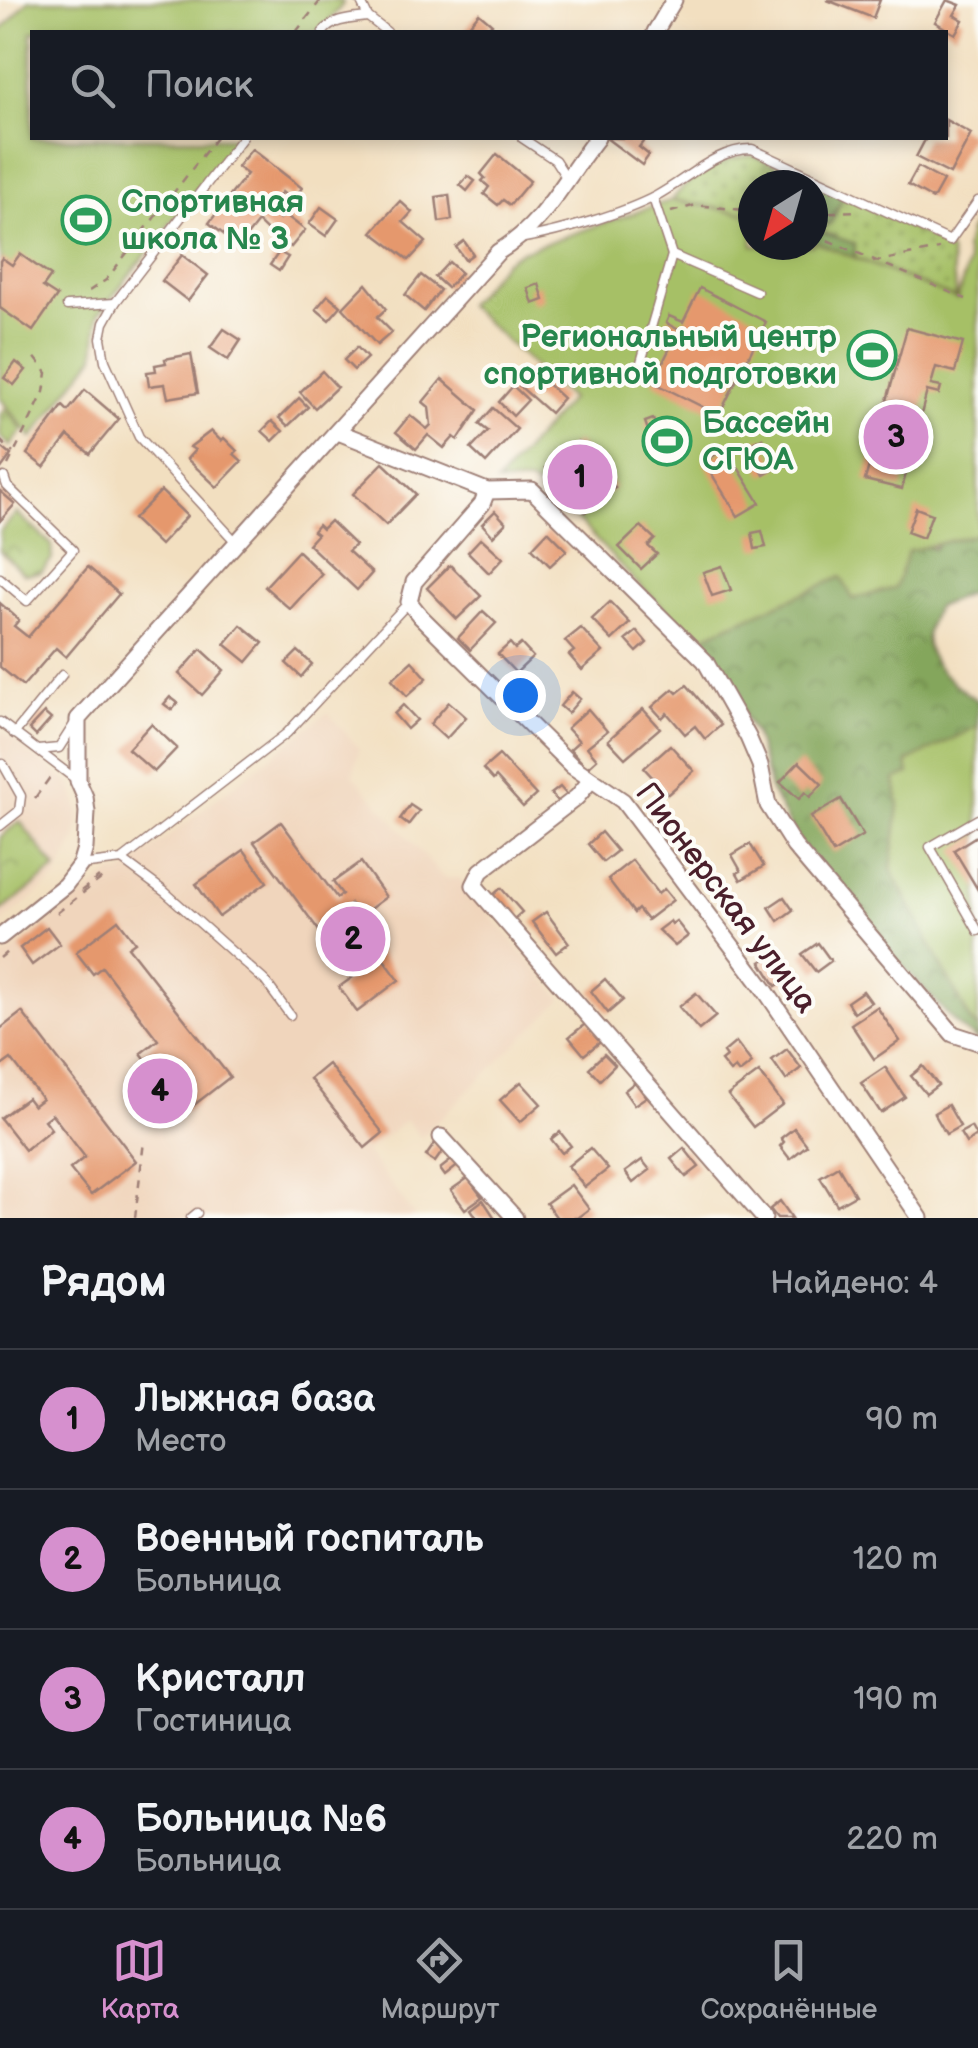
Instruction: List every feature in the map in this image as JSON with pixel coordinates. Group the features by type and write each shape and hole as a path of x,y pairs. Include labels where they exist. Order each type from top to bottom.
{"street":[{"path":"656,30 674,0"},
{"path":"0,936 66,885 80,866 88,812 78,781 78,719 498,252 522,238 557,198 566,177 595,140"},
{"path":"338,432 487,491 532,490 705,661 748,737 760,765 768,805 794,846 952,1034 978,1042"},
{"path":"409,602 414,582 482,504 487,491"},
{"name":"Пионерская улица","path":"409,602 572,766 623,800 765,990 920,1218"},
{"path":"592,780 577,797 481,871 474,885 764,1218"},
{"path":"442,1137 516,1218"}],"lane":[{"path":"360,0 368,17 384,30"},
{"path":"325,30 343,20 368,17"},
{"path":"237,543 139,437 103,350 104,323 115,302 240,140"},
{"path":"525,140 555,160 566,177"},
{"path":"522,238 548,234 653,198 705,164 738,149 752,149 950,241 978,201"},
{"path":"636,376 672,255 653,198"},
{"path":"672,255 757,292"},
{"path":"67,306 115,302"},
{"path":"0,578 27,601 73,550 7,486 4,477"},
{"path":"80,866 122,860 287,733 409,602"},
{"path":"14,734 62,675"},
{"path":"38,750 59,748 78,719"},
{"path":"0,722 78,781"},
{"path":"0,826 19,812 21,796 3,764"},
{"path":"978,819 930,847 978,931"},
{"path":"122,860 165,892 265,981 290,1015"}],"path":[{"path":"298,30 321,0"},
{"path":"67,306 106,280 214,140"},
{"path":"658,216 696,205 738,209"},
{"path":"828,212 876,206"},
{"path":"828,241 966,298"},
{"path":"874,262 939,250"},
{"path":"4,477 44,392 47,373 34,356"},
{"path":"0,440 14,453"},
{"path":"19,812 41,793 58,766"},
{"path":"54,916 112,871"},
{"path":"135,1218 144,1142"}],"shaded area":[{"path":"328,712 359,749 353,775 444,879 459,878 562,999 421,1137 406,1120 366,1152 416,1218 9,1218 0,1207 0,960 114,872 120,874"},
{"path":"0,730 71,784 80,815 76,839 56,879 0,924"}],"green space":[{"name":"Спортивная школа № 3","path":"29,0 342,0 343,4 322,30 30,30 30,140 236,140 98,315 95,356 32,438 0,398 0,32"},
{"path":"752,155 788,170 738,170 738,212 672,200 708,169"},
{"path":"828,187 839,192 842,199 828,224"},
{"path":"839,192 943,245 950,252 957,299 854,257 855,244 828,235 828,224"},
{"name":"Бассейн СГЮА","path":"672,200 738,212 738,260 828,260 828,247 957,299 968,263 965,249 969,232 978,216 978,534 908,551 895,588 853,599 841,577 697,639 637,583 553,494 529,483 497,483 570,399 467,305 504,262 522,251"},
{"path":"828,234 855,244 853,273 899,539 934,549 957,517 978,498 978,590 936,607 927,642 929,653 942,672 978,701 970,1020 978,1029 978,1041 959,1027 875,936 797,840 770,789 755,735 709,655 600,539 802,260 828,260"},
{"path":"6,408 23,430 10,446 0,437 0,415"},
{"path":"17,513 52,545 52,559 41,572 24,574 0,551 0,531"},
{"path":"978,726 978,1029 891,869 899,805 895,780 909,774 907,762"},
{"path":"20,821 56,869 0,912 0,837"}],"building":[{"path":"827,0 880,0 873,18"},
{"path":"947,0 960,5 954,15 963,20 955,34 935,22"},
{"path":"479,13 492,24 486,30 465,30"},
{"path":"948,121 971,134 950,174 916,157 925,140 948,140"},
{"path":"609,140 644,140 639,147 649,155 642,165"},
{"path":"252,149 302,188 292,200 282,192 268,209 280,219 284,214 305,230 291,247 285,248 258,222 239,246 209,223 247,174 237,167"},
{"path":"497,154 530,181 510,205 503,200 498,205 484,194 489,187 481,174"},
{"path":"918,167 943,181 933,199 908,185"},
{"path":"468,176 475,181 467,191 460,185"},
{"path":"449,195 452,220 439,222 436,197"},
{"path":"400,201 412,212 403,222 426,242 409,260 372,232"},
{"path":"321,207 338,219 326,236 309,224"},
{"path":"464,241 473,254 465,260 456,247"},
{"path":"279,252 288,257 279,271 270,265"},
{"path":"20,254 51,276 43,287 57,296 33,331 0,308 0,261 2,258 12,265"},
{"path":"182,255 208,275 188,301 162,281"},
{"path":"449,262 461,273 447,288 435,277"},
{"path":"421,275 440,290 424,311 405,295"},
{"path":"366,284 386,309 377,317 392,332 377,345 343,308"},
{"path":"539,284 544,300 533,304 528,288"},
{"path":"700,288 766,322 719,415 653,382 679,330 666,323 669,316 683,322"},
{"path":"328,295 341,306 329,320 316,309"},
{"path":"907,328 963,343 955,372 936,367 931,385 941,387 939,394 927,391 902,489 865,480"},
{"path":"224,329 241,340 228,360 210,348"},
{"path":"357,347 367,358 354,370 344,360"},
{"path":"191,354 198,393 168,398 165,384 149,386 147,372 156,371 155,365"},
{"path":"16,362 26,370 14,385 4,378"},
{"path":"530,368 563,398 550,413 516,383"},
{"path":"322,371 337,387 315,408 300,392"},
{"path":"442,379 478,410 458,440 454,437 444,448 428,435 416,449 396,432 410,415 427,429 431,425 429,407 423,402"},
{"path":"513,386 528,400 513,416 499,402"},
{"path":"85,390 119,419 90,454 68,436 44,467 27,454 63,406 68,411"},
{"path":"299,398 308,407 288,426 279,418"},
{"path":"493,408 517,429 486,463 471,449 488,431 479,424"},
{"path":"653,419 662,441 653,444 645,422"},
{"path":"272,421 283,431 273,441 262,431"},
{"path":"211,431 221,441 224,438 242,461 217,487 187,459 195,450 190,447"},
{"path":"762,438 778,467 764,475 748,445"},
{"path":"577,442 615,487 585,512 546,468"},
{"path":"0,446 11,455 0,470"},
{"path":"726,448 760,503 738,516 704,462"},
{"path":"383,463 416,494 386,525 353,494"},
{"path":"0,491 15,504 0,521"},
{"path":"161,491 187,516 160,545 133,519"},
{"path":"916,508 932,514 923,538 907,532"},
{"path":"495,511 506,523 493,536 482,524"},
{"path":"330,521 355,545 348,551 372,573 357,590 308,544 317,534 313,531 318,525 322,529"},
{"path":"641,526 655,539 648,546 657,554 641,569 619,547"},
{"path":"548,531 567,550 550,566 532,548"},
{"path":"762,531 766,547 755,549 752,533"},
{"path":"481,538 503,558 489,573 468,552"},
{"path":"298,551 322,574 290,609 265,587"},
{"path":"450,565 481,596 457,619 427,588"},
{"path":"722,566 731,590 712,596 703,572"},
{"path":"88,567 119,594 66,657 56,648 23,686 0,667 0,603 19,620 14,626 28,637"},
{"path":"610,602 630,623 612,640 592,619"},
{"path":"483,611 496,623 470,650 458,638"},
{"path":"241,625 263,643 247,662 225,644"},
{"path":"581,628 603,652 582,670 569,655 574,651 565,641"},
{"path":"637,631 647,643 637,652 626,640"},
{"path":"510,643 515,649 521,644 533,657 516,673 498,654"},
{"path":"201,649 224,670 202,695 179,674"},
{"path":"298,651 312,664 301,677 286,663"},
{"path":"412,661 427,678 407,696 392,679"},
{"path":"687,685 721,725 705,739 695,726 685,734 667,713 662,718 652,707 673,689 677,693"},
{"path":"572,692 580,699 568,713 560,706"},
{"path":"170,697 178,703 172,710 164,704"},
{"path":"449,702 466,717 446,739 430,724"},
{"path":"403,705 417,720 407,729 394,714"},
{"path":"588,709 607,731 587,747 597,759 587,768 570,749 579,741 567,728"},
{"path":"643,709 660,728 625,758 608,740"},
{"path":"44,713 51,719 36,736 29,729"},
{"path":"151,724 177,748 154,772 128,749"},
{"path":"670,745 694,771 668,794 644,768"},
{"path":"499,755 536,795 523,807 496,777 493,780 483,769"},
{"path":"799,762 822,784 810,797 805,792 799,799 780,782"},
{"path":"560,787 567,795 558,802 551,794"},
{"path":"841,799 863,835 833,853 811,817"},
{"path":"410,805 419,811 408,825 400,819"},
{"path":"281,822 337,898 342,894 333,882 361,862 386,897 359,917 350,904 346,908 399,980 357,1012 339,987 353,977 254,842"},
{"path":"601,832 617,851 603,862 588,844"},
{"path":"978,835 978,890 954,850"},
{"path":"750,844 764,866 741,880 737,873 741,871 732,855"},
{"path":"244,850 267,882 219,917 196,884"},
{"path":"632,860 658,894 664,889 673,900 647,920 638,909 634,913 608,879"},
{"path":"501,888 522,912 513,920 492,896"},
{"path":"784,897 793,910 778,921 769,907"},
{"path":"546,912 569,943 556,953 532,922"},
{"path":"118,920 135,942 128,947 230,1077 185,1112 141,1053 158,1040 102,967 93,974 76,952"},
{"path":"676,921 688,936 675,946 658,930"},
{"path":"47,927 60,944 32,965 20,948"},
{"path":"818,943 831,961 816,972 802,954"},
{"path":"776,953 791,977 776,986 761,962"},
{"path":"605,979 623,1000 608,1013 591,991"},
{"path":"863,991 871,1002 854,1013 847,1002"},
{"path":"696,993 716,1016 699,1030 679,1007"},
{"path":"877,1007 900,1041 874,1059 851,1024"},
{"path":"22,1012 136,1161 91,1195 70,1169 85,1157 52,1114 44,1120 51,1129 25,1150 0,1118 27,1098 33,1106 42,1099 11,1059 0,1067 0,1029"},
{"path":"589,1021 604,1039 584,1055 569,1037"},
{"path":"736,1042 752,1063 739,1073 735,1068 730,1072 721,1061 726,1057 723,1053"},
{"path":"787,1049 801,1068 786,1080 772,1060"},
{"path":"604,1054 615,1065 600,1080 589,1068"},
{"path":"328,1064 383,1133 365,1148 310,1079"},
{"path":"923,1066 938,1085 926,1094 911,1076"},
{"path":"885,1067 905,1097 881,1113 861,1083"},
{"path":"759,1072 783,1104 753,1127 728,1095"},
{"path":"521,1082 541,1104 520,1122 500,1100"},
{"path":"635,1082 646,1097 634,1105 624,1091"},
{"path":"948,1105 960,1126 946,1134 934,1113"},
{"path":"971,1127 976,1136 966,1143 960,1133"},
{"path":"794,1128 807,1145 790,1159 780,1146 784,1142 781,1138"},
{"path":"560,1132 571,1146 562,1153 551,1139"},
{"path":"435,1143 444,1149 435,1162 426,1156"},
{"path":"590,1148 608,1169 585,1187 568,1166"},
{"path":"684,1148 699,1167 686,1177 671,1159"},
{"path":"454,1158 460,1164 445,1176 440,1169"},
{"path":"642,1160 650,1170 633,1183 625,1172"},
{"path":"838,1166 855,1195 837,1205 820,1177"},
{"path":"468,1178 482,1197 465,1209 451,1190"},
{"path":"571,1185 589,1209 577,1218 557,1218 546,1203"},
{"path":"483,1200 495,1218 477,1218 471,1209"},
{"path":"780,1201 792,1218 777,1218 770,1209"}],"place":[{"name":"Спортивная школа № 3","path":"86,220"},
{"name":"Региональный центр спортивной подготовки","path":"872,355"},
{"name":"Кристалл","path":"896,437"},
{"name":"Бассейн СГЮА","path":"667,441"},
{"name":"Лыжная база","path":"580,477"},
{"name":"Военный госпиталь","path":"353,939"},
{"name":"Больница №6","path":"160,1091"}]}
